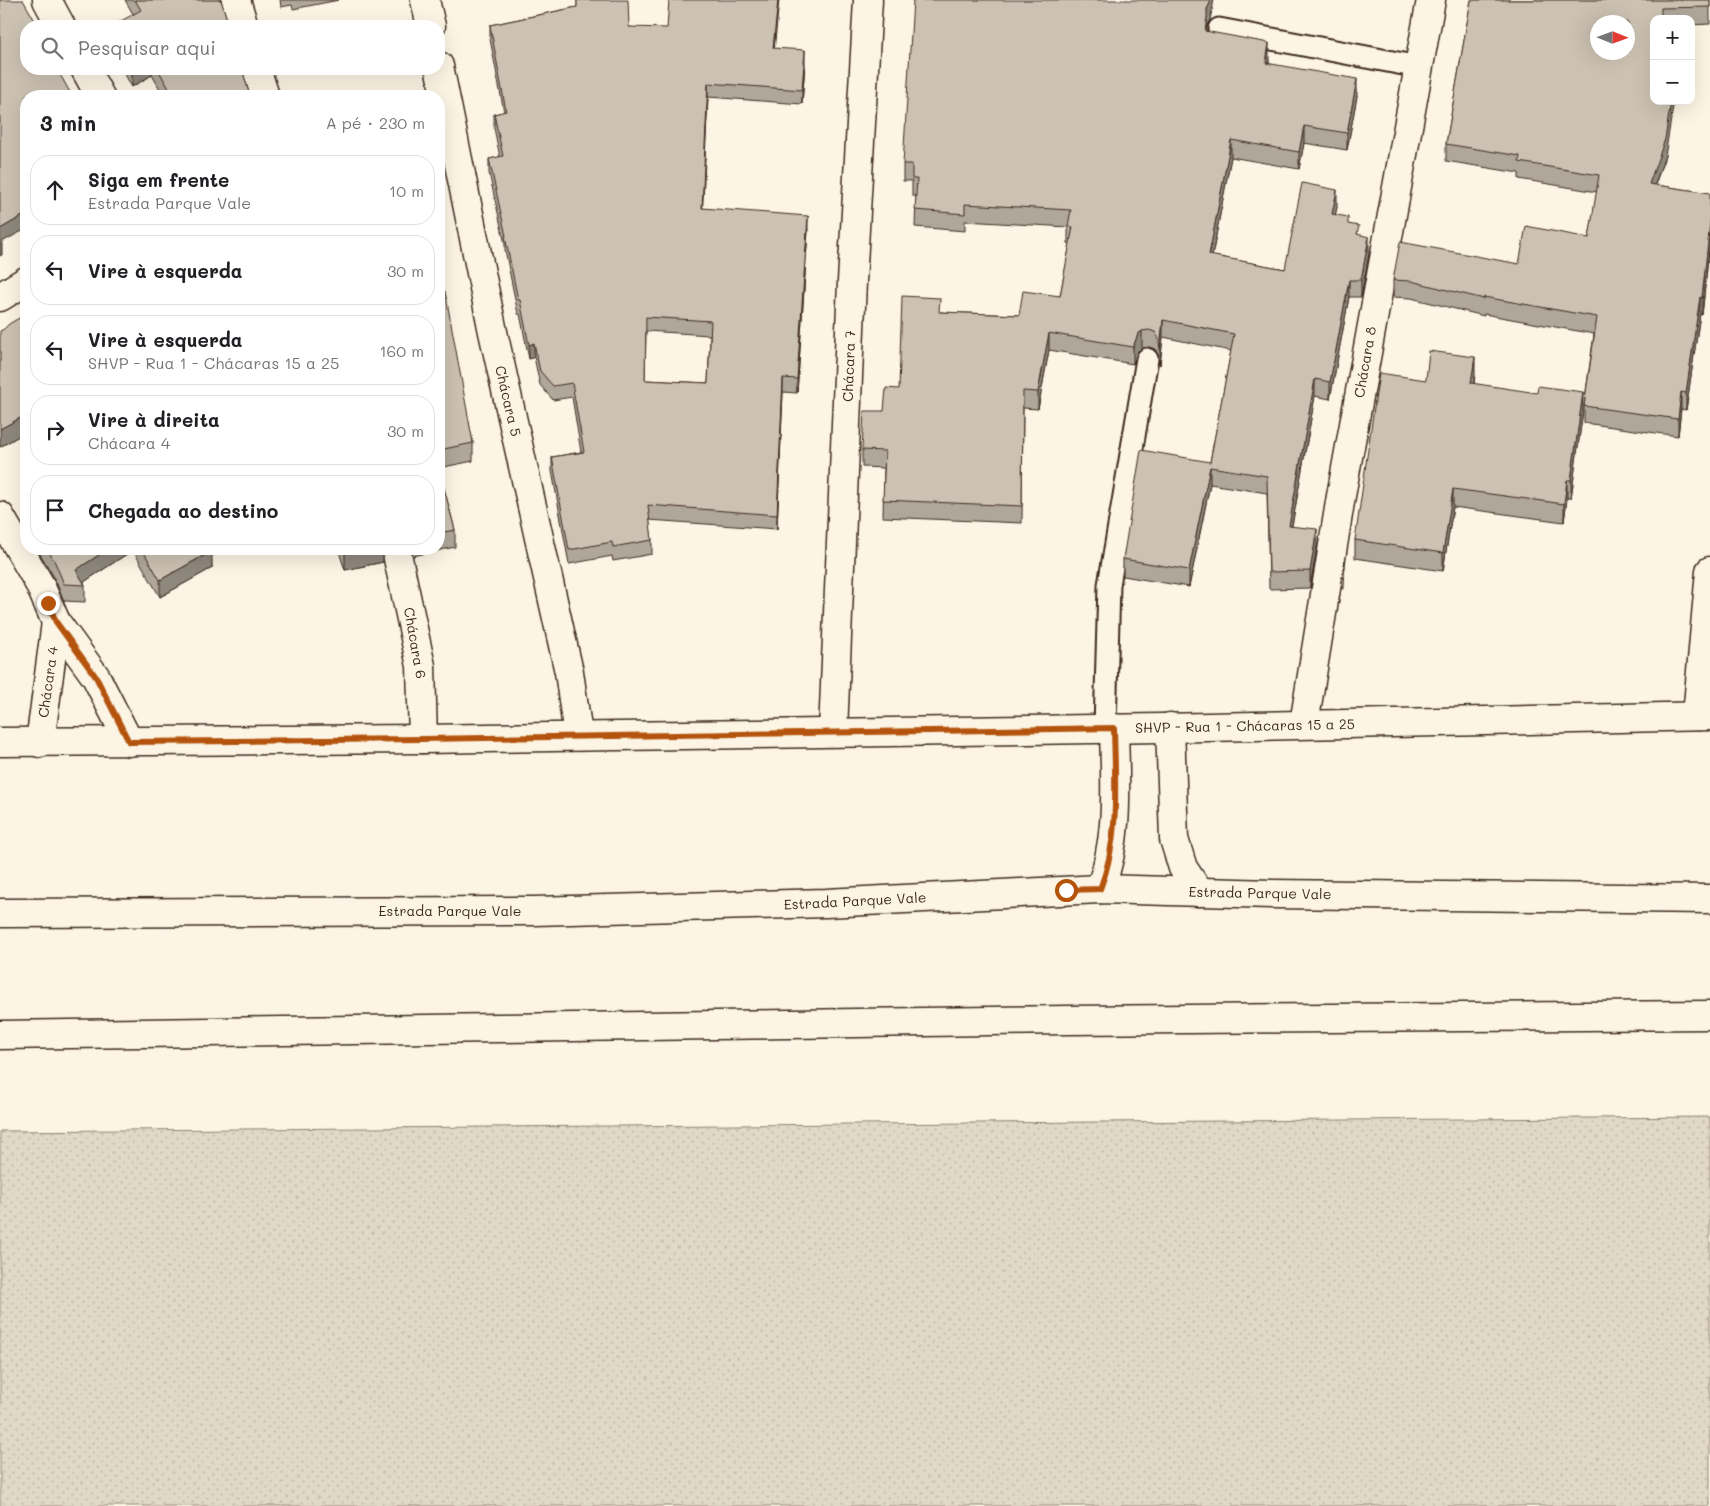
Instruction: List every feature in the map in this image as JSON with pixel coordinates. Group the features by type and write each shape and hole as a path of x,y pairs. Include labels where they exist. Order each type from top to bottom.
{"street":[{"path":"47,0 58,20"},
{"path":"236,0 242,20"},
{"path":"425,0 430,20"},
{"name":"Chácara 7","path":"833,732 852,282 868,0"},
{"name":"Chácara 8","path":"1304,724 1341,496 1431,0"},
{"path":"88,75 97,90"},
{"path":"258,75 262,90"},
{"name":"Chácara 5","path":"441,75 444,90"},
{"name":"Chácara 5","path":"445,96 493,332 569,672 578,735"},
{"path":"0,297 20,285"},
{"name":"Chácara 4","path":"0,516 20,549"},
{"name":"Chácara 4","path":"23,555 36,576 56,622 96,677 129,742"},
{"name":"Chácara 6","path":"397,555 421,666 423,739"},
{"path":"1703,716 1710,571"},
{"name":"Chácara 4","path":"40,743 56,622"},
{"name":"SHVP - Rua 1 - Chácaras 15 a 25","path":"0,742 423,739 1703,716"},
{"path":"1170,727 1174,840 1183,868 1199,892"},
{"path":"1100,889 1108,870 1116,797 1110,728"},
{"name":"Estrada Parque Vale","path":"0,913 534,911 826,903 1100,889 1710,899"},
{"path":"0,1035 1078,1020 1710,1015"}],"lane":[{"path":"1219,29 1419,67"},
{"path":"1110,728 1109,585 1147,359"}],"shaded area":[{"path":"1710,1117 1710,1506 0,1506 0,1131"}],"building":[{"path":"0,0 23,0 35,20 20,20 20,75 60,75 69,90 20,90 20,217 0,229"},
{"path":"135,0 221,0 227,20 123,20 141,10"},
{"path":"577,0 628,0 629,27 667,28 669,0 778,0 773,48 805,50 802,90 708,83 702,208 808,216 797,379 783,378 777,515 648,505 652,540 613,547 612,542 569,550 552,457 584,452 572,383 553,386 540,371 534,343 529,345 520,300 518,300 489,159 503,156 494,114 506,111 490,25 577,7","holes":["646,317 711,321 708,383 645,380"]},
{"path":"913,0 1211,0 1207,9 1205,31 1269,43 1266,63 1357,79 1347,133 1304,126 1299,152 1231,140 1209,255 1285,269 1302,183 1337,190 1332,214 1348,217 1348,224 1359,226 1357,234 1369,237 1361,280 1349,280 1330,382 1315,379 1289,526 1317,529 1310,571 1269,572 1267,476 1210,467 1189,570 1123,559 1141,450 1210,462 1234,334 1163,320 1160,348 1155,332 1149,330 1138,334 1133,347 1049,333 1038,392 1023,391 1022,506 883,500 885,451 862,450 864,411 884,411 886,388 899,389 902,296 940,298 939,312 1019,315 1023,291 1060,296 1073,227 1068,226 1071,210 965,204 965,214 915,210 917,179 912,179 912,164 903,164"},
{"path":"1471,0 1710,0 1710,7 1661,8 1661,15 1650,15 1650,105 1670,105 1665,139 1649,184 1710,193 1710,223 1702,298 1700,297 1686,393 1681,392 1678,419 1584,406 1597,317 1484,297 1484,299 1411,281 1393,280 1400,242 1519,264 1526,226 1589,238 1599,175 1519,162 1520,156 1446,144"},
{"path":"161,75 244,75 248,90 170,90"},
{"path":"445,291 473,443 445,449"},
{"path":"20,318 20,418 0,429 0,331"},
{"path":"1429,351 1475,357 1471,383 1537,393 1538,386 1583,392 1571,480 1567,480 1564,504 1453,489 1443,553 1355,540 1379,373 1426,380"},
{"path":"445,492 455,530 445,532"},
{"path":"51,555 99,555 76,570 85,585 64,584"},
{"path":"145,555 205,555 160,580"},
{"path":"1345,560 1344,578 1342,578"}],"route":[{"path":"48,603 56,622 96,677 129,742 1114,728 1116,797 1112,850 1108,870 1100,889 1066,890"}]}
